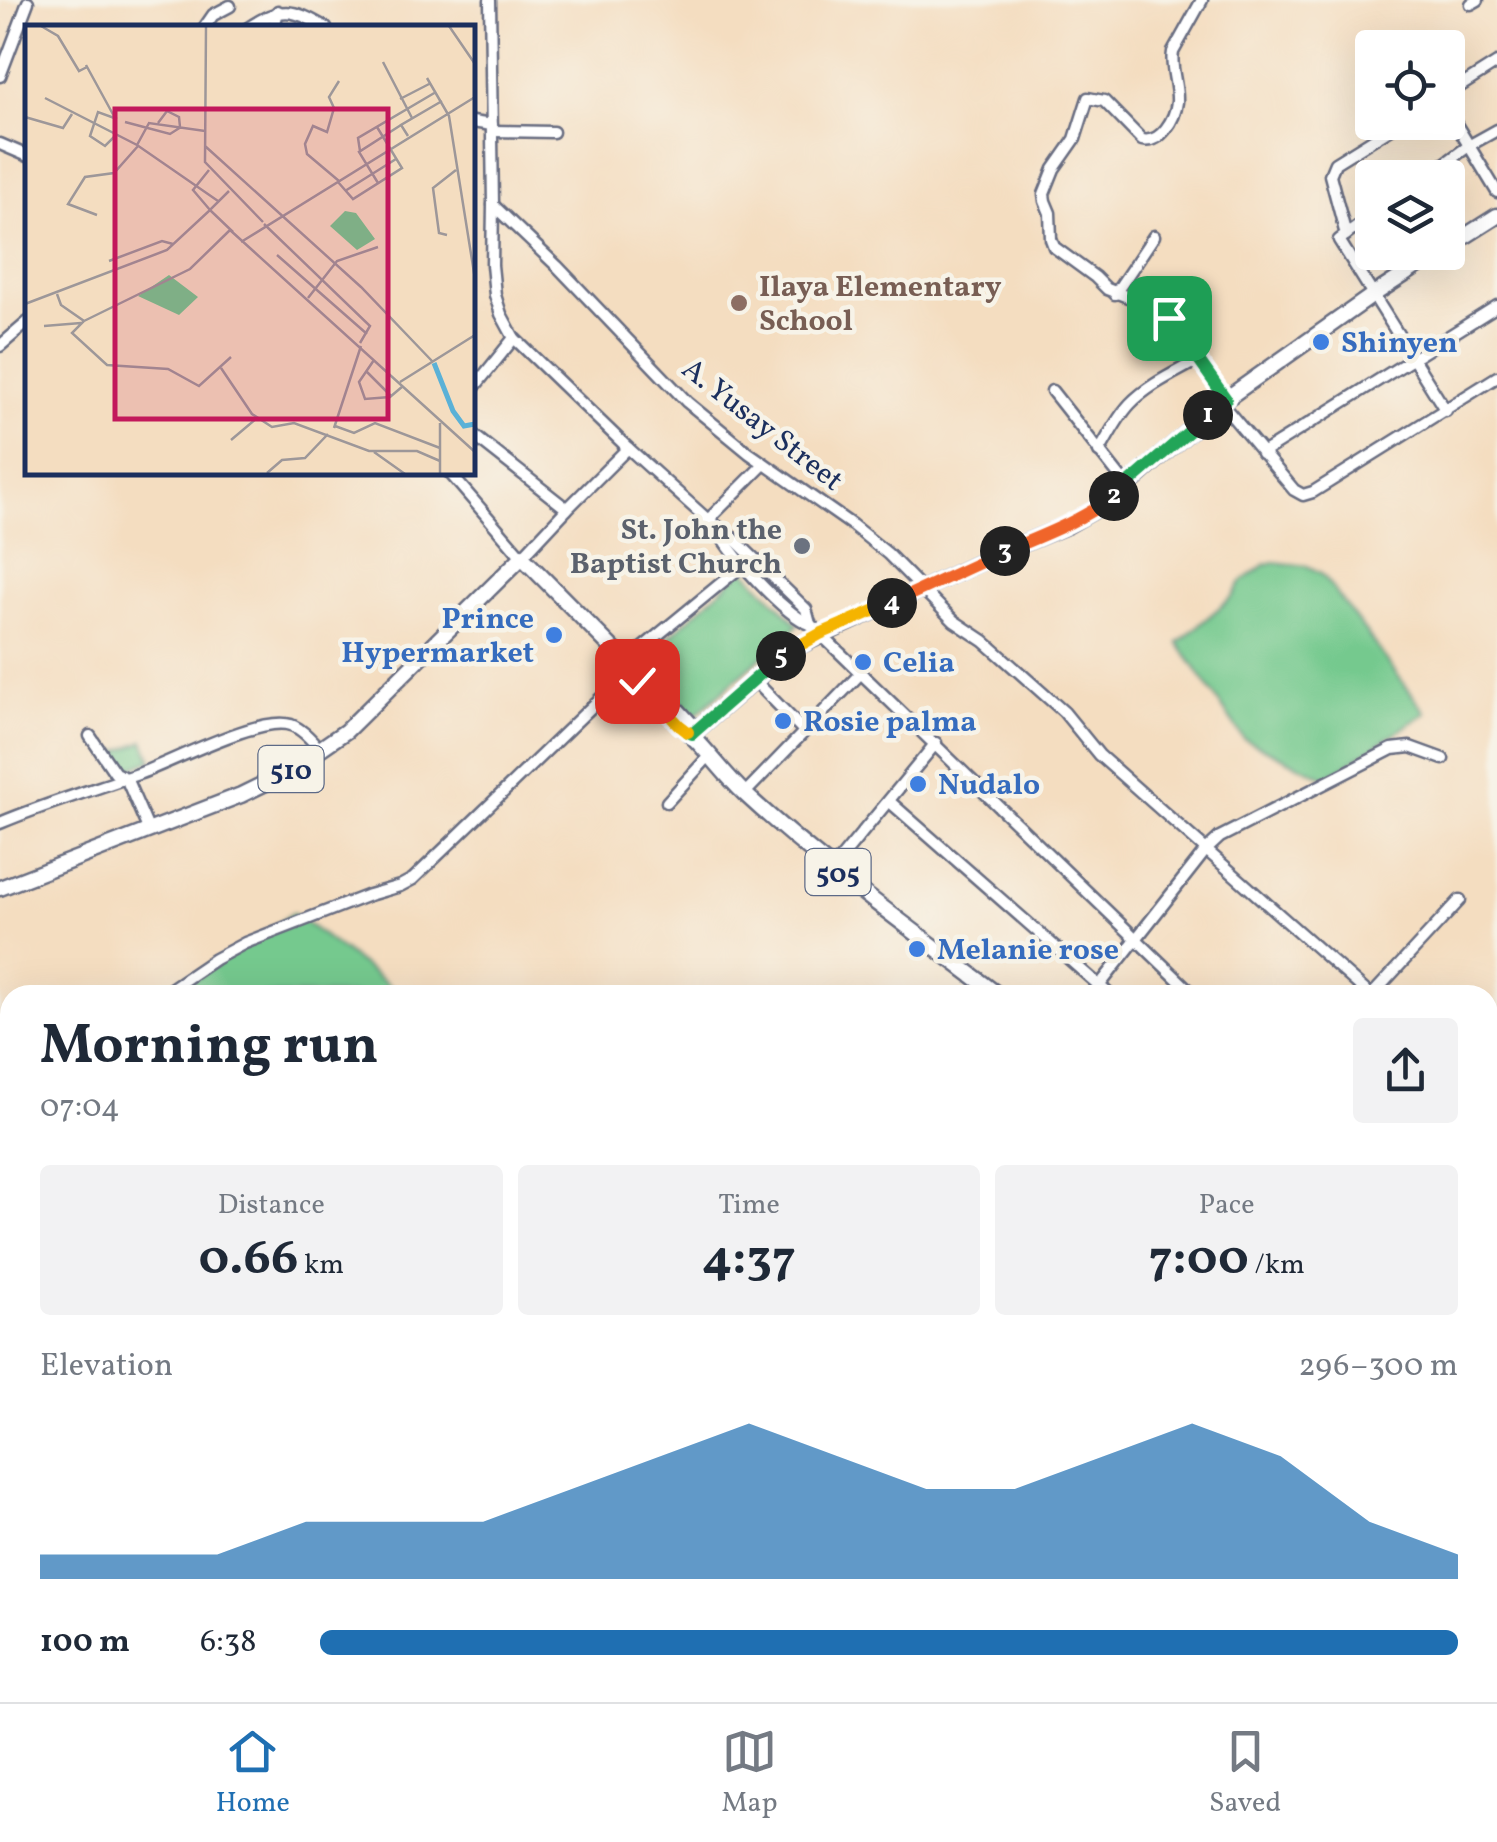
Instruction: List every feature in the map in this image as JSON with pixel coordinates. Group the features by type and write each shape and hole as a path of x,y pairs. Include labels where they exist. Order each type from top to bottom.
{"main road":[{"path":"1465,236 1497,216"},
{"path":"522,558 628,665 637,681 679,725 694,732 815,629 923,589 1098,508 1224,401 1411,270"},
{"name":"510","path":"0,888 254,788 320,750 346,730 522,558"},
{"name":"505","path":"694,732 709,756 744,793 833,868 985,985"}],"street":[{"path":"490,0 493,284 501,314 514,338 712,523 721,539 799,620 815,629 1184,985"},
{"path":"1202,0 1173,52 1177,101 1159,138 1142,140 1104,101 1088,98 1075,140 1054,169 1044,194 1054,247 1115,294 1154,307 1169,318 1262,452 1294,490 1303,495 1497,377"},
{"path":"0,76 3,57 28,2"},
{"path":"206,25 213,15 230,6"},
{"path":"275,25 278,11"},
{"path":"253,25 278,11 307,16 321,25"},
{"path":"1465,83 1497,62"},
{"path":"475,123 492,128 553,132"},
{"path":"1450,160 1497,130"},
{"path":"1465,137 1497,192"},
{"path":"1346,235 1330,175 1336,163 1372,140"},
{"name":"A. Yusay Street","path":"494,205 686,402 888,554 954,621 984,641 1064,712 1099,755 1360,985"},
{"path":"1355,228 1339,240 1446,411"},
{"path":"1115,294 1154,236"},
{"path":"1262,452 1497,306"},
{"path":"0,346 25,325"},
{"path":"475,386 514,338"},
{"path":"1099,452 1133,401 1198,360"},
{"path":"1052,391 1128,486"},
{"path":"475,436 567,509"},
{"path":"452,475 522,558 628,448"},
{"path":"712,523 764,464"},
{"path":"184,985 215,959 245,943 412,879 628,665 747,562"},
{"path":"744,793 860,674"},
{"path":"754,680 804,731"},
{"path":"0,823 258,727 291,725 320,750"},
{"path":"90,736 115,773 126,778 149,831"},
{"path":"833,868 936,744"},
{"path":"1099,985 1220,837 1392,749 1410,747 1443,759"},
{"path":"667,802 709,756"},
{"path":"890,802 1090,985"},
{"path":"1380,985 1460,900"}],"green space":[{"path":"1274,562 1307,566 1321,573 1426,713 1326,778 1244,739 1178,643 1232,597 1241,582"},
{"path":"744,569 798,625 693,717 642,661"},
{"path":"144,741 152,760 122,772 114,754"},
{"path":"293,913 389,985 186,985"}],"place":[{"name":"Ilaya Elementary School","path":"739,303"},
{"name":"Shinyen","path":"1321,342"},
{"name":"St. John the Baptist Church","path":"802,546"},
{"name":"Prince Hypermarket","path":"554,635"},
{"name":"Celia","path":"863,662"},
{"name":"Rosie palma","path":"783,721"},
{"name":"Nudalo","path":"918,784"},
{"name":"Melanie rose","path":"917,949"}],"route":[{"path":"637,681 692,734 788,651 1098,508 1226,399 1169,318"}]}
